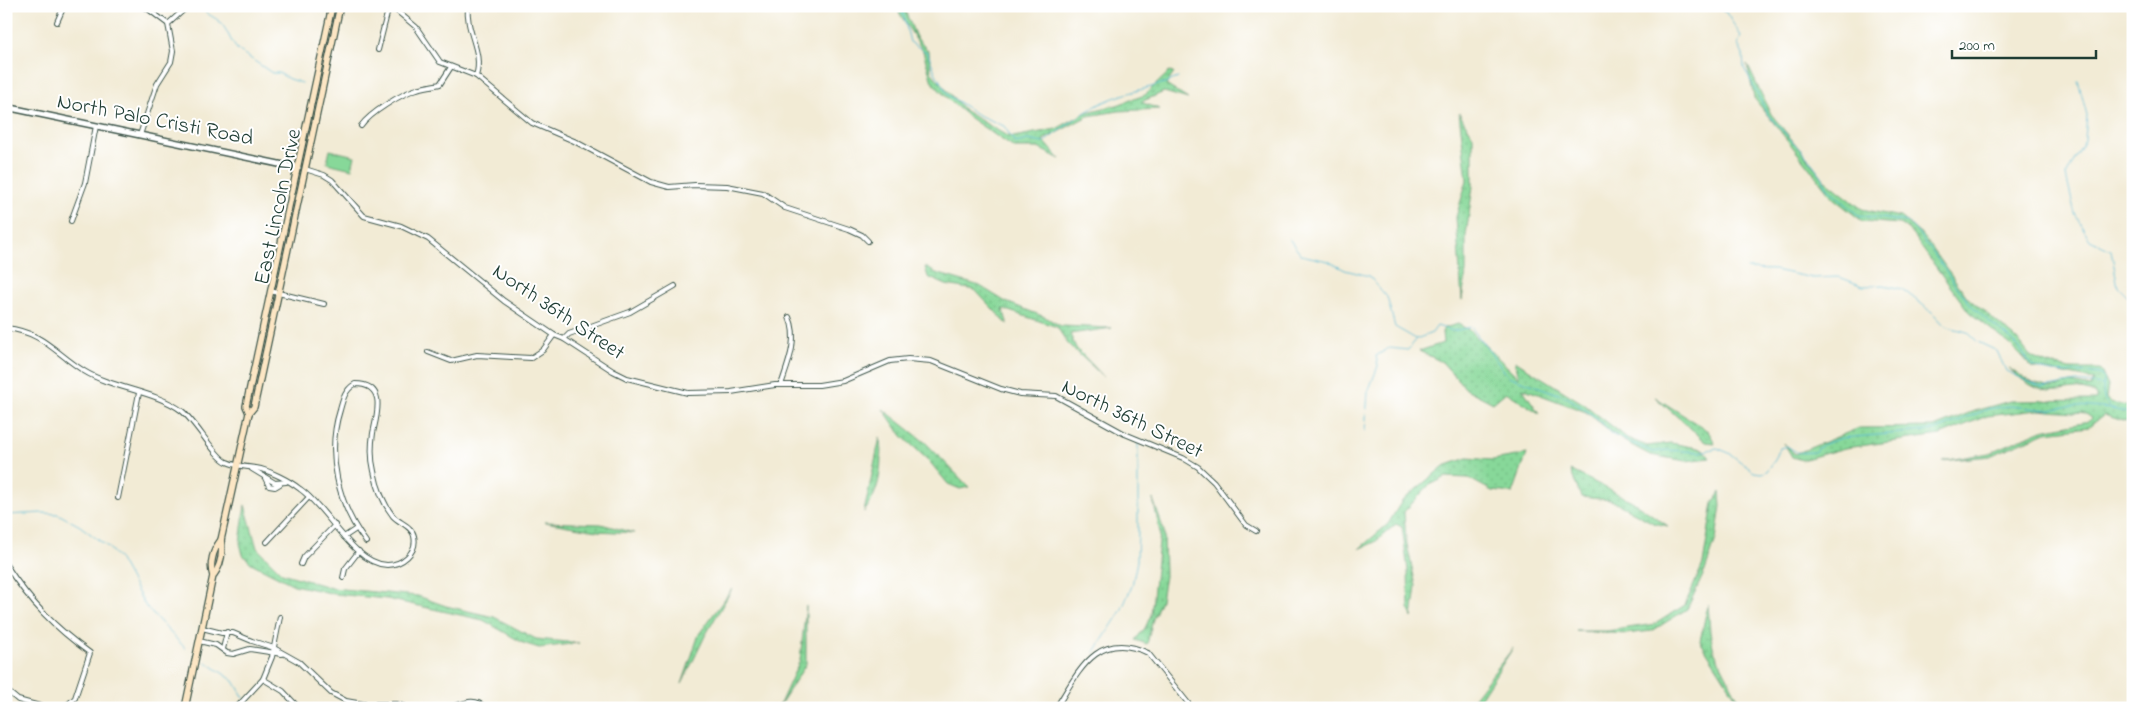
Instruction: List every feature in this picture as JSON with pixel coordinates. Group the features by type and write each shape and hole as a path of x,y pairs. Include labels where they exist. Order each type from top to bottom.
{"main road":[{"name":"East Lincoln Drive","path":"249,413 246,406 332,6"},
{"name":"East Lincoln Drive","path":"185,708 213,576 211,568 215,548 221,540 249,413 254,407 340,6"}],"street":[{"path":"57,22 64,6"},
{"path":"140,135 157,84 171,62 173,50 168,24 144,6"},
{"path":"168,24 188,6"},
{"path":"378,50 390,6 416,27 437,59 476,76 532,123 574,140 651,182 669,188 695,185 724,186 763,193 785,208 849,229 862,235 868,241"},
{"path":"468,6 468,28 478,59 479,68 476,76"},
{"path":"361,126 366,118 403,96 417,89 440,84 450,66"},
{"name":"North Palo Cristi Road","path":"6,107 298,168"},
{"path":"71,221 85,183 96,126"},
{"name":"North 36th Street","path":"298,168 324,175 332,180 364,216 401,226 428,239 504,301 554,335 564,339 627,378 675,391 696,393 731,392 781,385 803,386 831,383 852,377 890,361 917,360 940,364 1001,389 1020,394 1056,396 1125,434 1167,450 1198,467 1225,494 1246,525 1256,532"},
{"path":"564,339 569,334 630,312 675,286"},
{"path":"270,291 324,304"},
{"path":"781,385 792,352 792,329 789,317"},
{"path":"6,328 25,330 35,335 84,371 109,383 173,405 191,419 225,462 271,474 303,490 358,551 378,564 393,564 407,558 411,553 414,541 412,531 392,515 376,482 372,456 378,403 373,392 360,384 355,384 345,392 337,421 334,444 336,473 345,506 356,529 366,542"},
{"path":"428,352 451,361 477,355 531,358 543,350 554,335"},
{"path":"118,498 139,394"},
{"path":"249,468 265,478 269,486 275,487 286,482"},
{"path":"267,542 309,497"},
{"path":"301,564 304,558 334,525"},
{"path":"344,537 356,529"},
{"path":"343,578 345,569 358,551"},
{"path":"6,565 34,605 69,638 90,653 75,698 64,708"},
{"path":"236,708 263,679 273,650 280,617"},
{"path":"202,628 222,633 233,633 285,654 299,662 331,693 346,701 363,704 397,704 409,708"},
{"path":"223,649 227,632"},
{"path":"199,641 216,645 227,653 233,654 250,649 273,650"},
{"path":"1056,708 1085,663 1094,654 1113,646 1130,647 1148,653 1192,708"},
{"path":"263,679 283,691 300,708"},
{"path":"6,690 18,700 47,708"},
{"path":"449,708 473,701 480,703 485,708"}],"green space":[{"path":"895,6 903,6 916,37 929,52 931,72 965,111 1007,136 1013,137 1056,129 1087,112 1117,105 1145,95 1169,72 1174,73 1166,85 1188,99 1164,92 1141,102 1159,109 1119,111 1088,116 1043,140 1060,159 1038,148 1014,148 970,118 932,82 923,51"},
{"path":"1747,64 1771,114 1824,179 1862,209 1900,217 1924,237 1968,298 2017,339 2031,357 2048,364 2070,369 2100,369 2108,386 2106,398 2110,403 2133,407 2133,424 2104,415 2089,427 2046,432 1990,456 1942,461 1989,453 2042,430 2089,421 2092,418 2086,414 2038,410 1987,416 1940,435 1845,448 1802,460 1792,457 1784,443 1795,454 1859,428 1934,427 1974,411 2010,401 2096,400 2096,395 2090,391 2078,389 2043,390 2027,383 2008,368 2033,383 2051,388 2071,383 2091,387 2094,380 2031,367 2012,346 1969,312 1908,229 1899,224 1862,221 1833,198 1754,98"},
{"path":"1459,113 1473,136 1473,186 1466,235 1466,272 1462,300 1456,217 1467,180"},
{"path":"330,150 355,156 352,169 327,163"},
{"path":"925,267 936,273 980,286 1006,302 1045,317 1061,326 1112,328 1070,334 1076,348 1104,377 1068,344 1057,327 1003,309 1008,325 975,290 946,285 928,277"},
{"path":"1458,324 1469,330 1519,378 1515,361 1584,404 1627,438 1647,446 1671,443 1703,449 1710,458 1686,461 1650,455 1622,440 1586,412 1522,388 1539,413 1506,392 1493,403 1466,389 1442,362 1419,351 1443,343 1442,332 1444,328"},
{"path":"1655,397 1708,431 1715,443 1706,442"},
{"path":"883,409 926,443 969,487 960,489 948,484 929,461 902,436"},
{"path":"880,437 880,476 870,503 864,512"},
{"path":"1527,454 1513,493 1492,491 1468,478 1446,477 1428,486 1404,512 1406,540 1416,586 1412,618 1409,608 1408,571 1402,527 1396,524 1375,542 1359,549 1388,524 1402,501 1444,466 1467,458 1493,460"},
{"path":"1570,470 1632,501 1668,526 1653,523 1611,500 1581,497"},
{"path":"1720,492 1721,506 1716,539 1705,571 1687,609 1652,631 1626,634 1576,631 1607,631 1655,624 1685,605 1703,564 1713,503"},
{"path":"1153,499 1164,531 1165,576 1161,600 1153,619 1147,644 1135,640 1145,628 1151,615 1160,533"},
{"path":"245,505 257,548 282,573 332,588 418,596 446,606 494,617 536,639 579,643 539,648 523,643 483,620 387,599 335,594 294,585 251,563 243,555 240,543"},
{"path":"545,522 601,524 634,533 597,531"},
{"path":"732,589 705,636 682,684 699,634"},
{"path":"1708,604 1710,632 1714,651 1743,708 1700,641"},
{"path":"806,606 806,664 778,708 800,660"},
{"path":"1513,648 1474,708 1466,708"}],"waterway":[{"path":"201,6 223,25 238,50 272,73 279,73 289,79 302,83"},
{"path":"901,6 910,42 928,53 935,72 948,95 978,115 1004,126 1015,143 1028,140 1043,143 1080,116 1104,102 1178,78"},
{"path":"1717,6 1724,12"},
{"path":"1724,6 1725,11 1741,36 1738,44 1743,55 1744,68 1768,115 1808,158 1822,176 1827,187 1858,215 1908,222 1973,307 2016,344 2032,365 2050,372 2099,374 2104,378 2104,399 2111,409"},
{"path":"2078,81 2087,115 2085,140 2066,176 2075,214 2090,240 2111,250 2118,287 2133,302"},
{"path":"1290,240 1301,255 1328,261 1345,270 1369,276 1387,297 1395,327 1416,339 1432,333 1437,326 1453,331 1471,327 1508,376 1567,397 1598,419 1613,435 1653,452 1667,450 1700,452 1717,448 1729,453 1754,472 1761,473 1767,471 1775,460 1780,448 1787,446 1798,453 1814,452 1824,444 1842,438 1936,430 1988,409 2008,406 2051,410 2079,406 2112,409 2133,414"},
{"path":"1747,269 1774,270 1813,278 1839,277 1863,286 1884,285 1902,289 1932,312 1945,326 1967,332 1978,342 1997,351 2006,371 2042,388 2076,382 2103,385"},
{"path":"1365,431 1368,392 1378,366 1376,356 1389,348 1408,350 1416,340"},
{"path":"1094,653 1121,611 1132,586 1137,561 1138,440"},
{"path":"6,515 58,514 80,526 108,547 120,560 146,607 185,648"},
{"path":"206,662 234,681 244,698"},
{"path":"246,701 256,708"}]}
